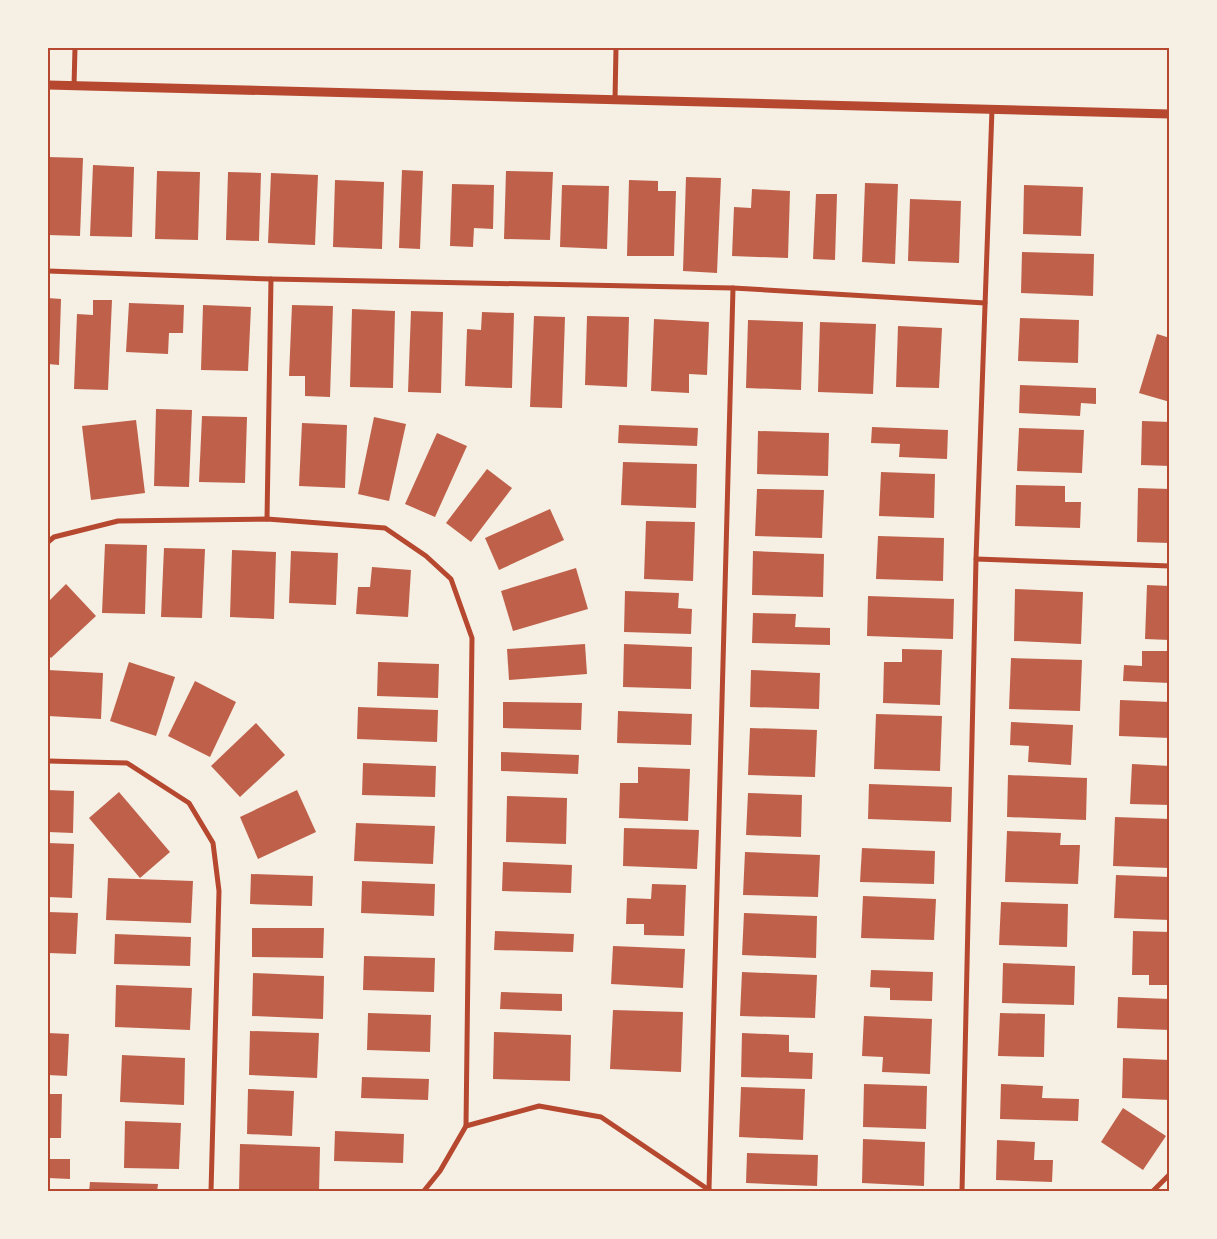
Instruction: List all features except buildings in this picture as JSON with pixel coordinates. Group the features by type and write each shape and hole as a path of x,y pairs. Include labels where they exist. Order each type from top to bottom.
{"street":[{"path":"74,86 75,48"},
{"path":"615,100 616,48"},
{"path":"48,85 1170,114"},
{"path":"962,1192 976,559 992,109"},
{"path":"48,271 271,279 733,288 985,303"},
{"path":"267,519 271,279"},
{"path":"711,1190 733,288"},
{"path":"48,542 54,536 118,521 267,519 385,528 426,556 451,579 472,638 466,1126 440,1171 423,1192"},
{"path":"976,559 1170,566"},
{"path":"48,761 127,763 190,802 214,842 220,891 211,1192"},
{"path":"466,1126 539,1106 602,1117 711,1190"},
{"path":"1152,1192 1170,1174"}]}
